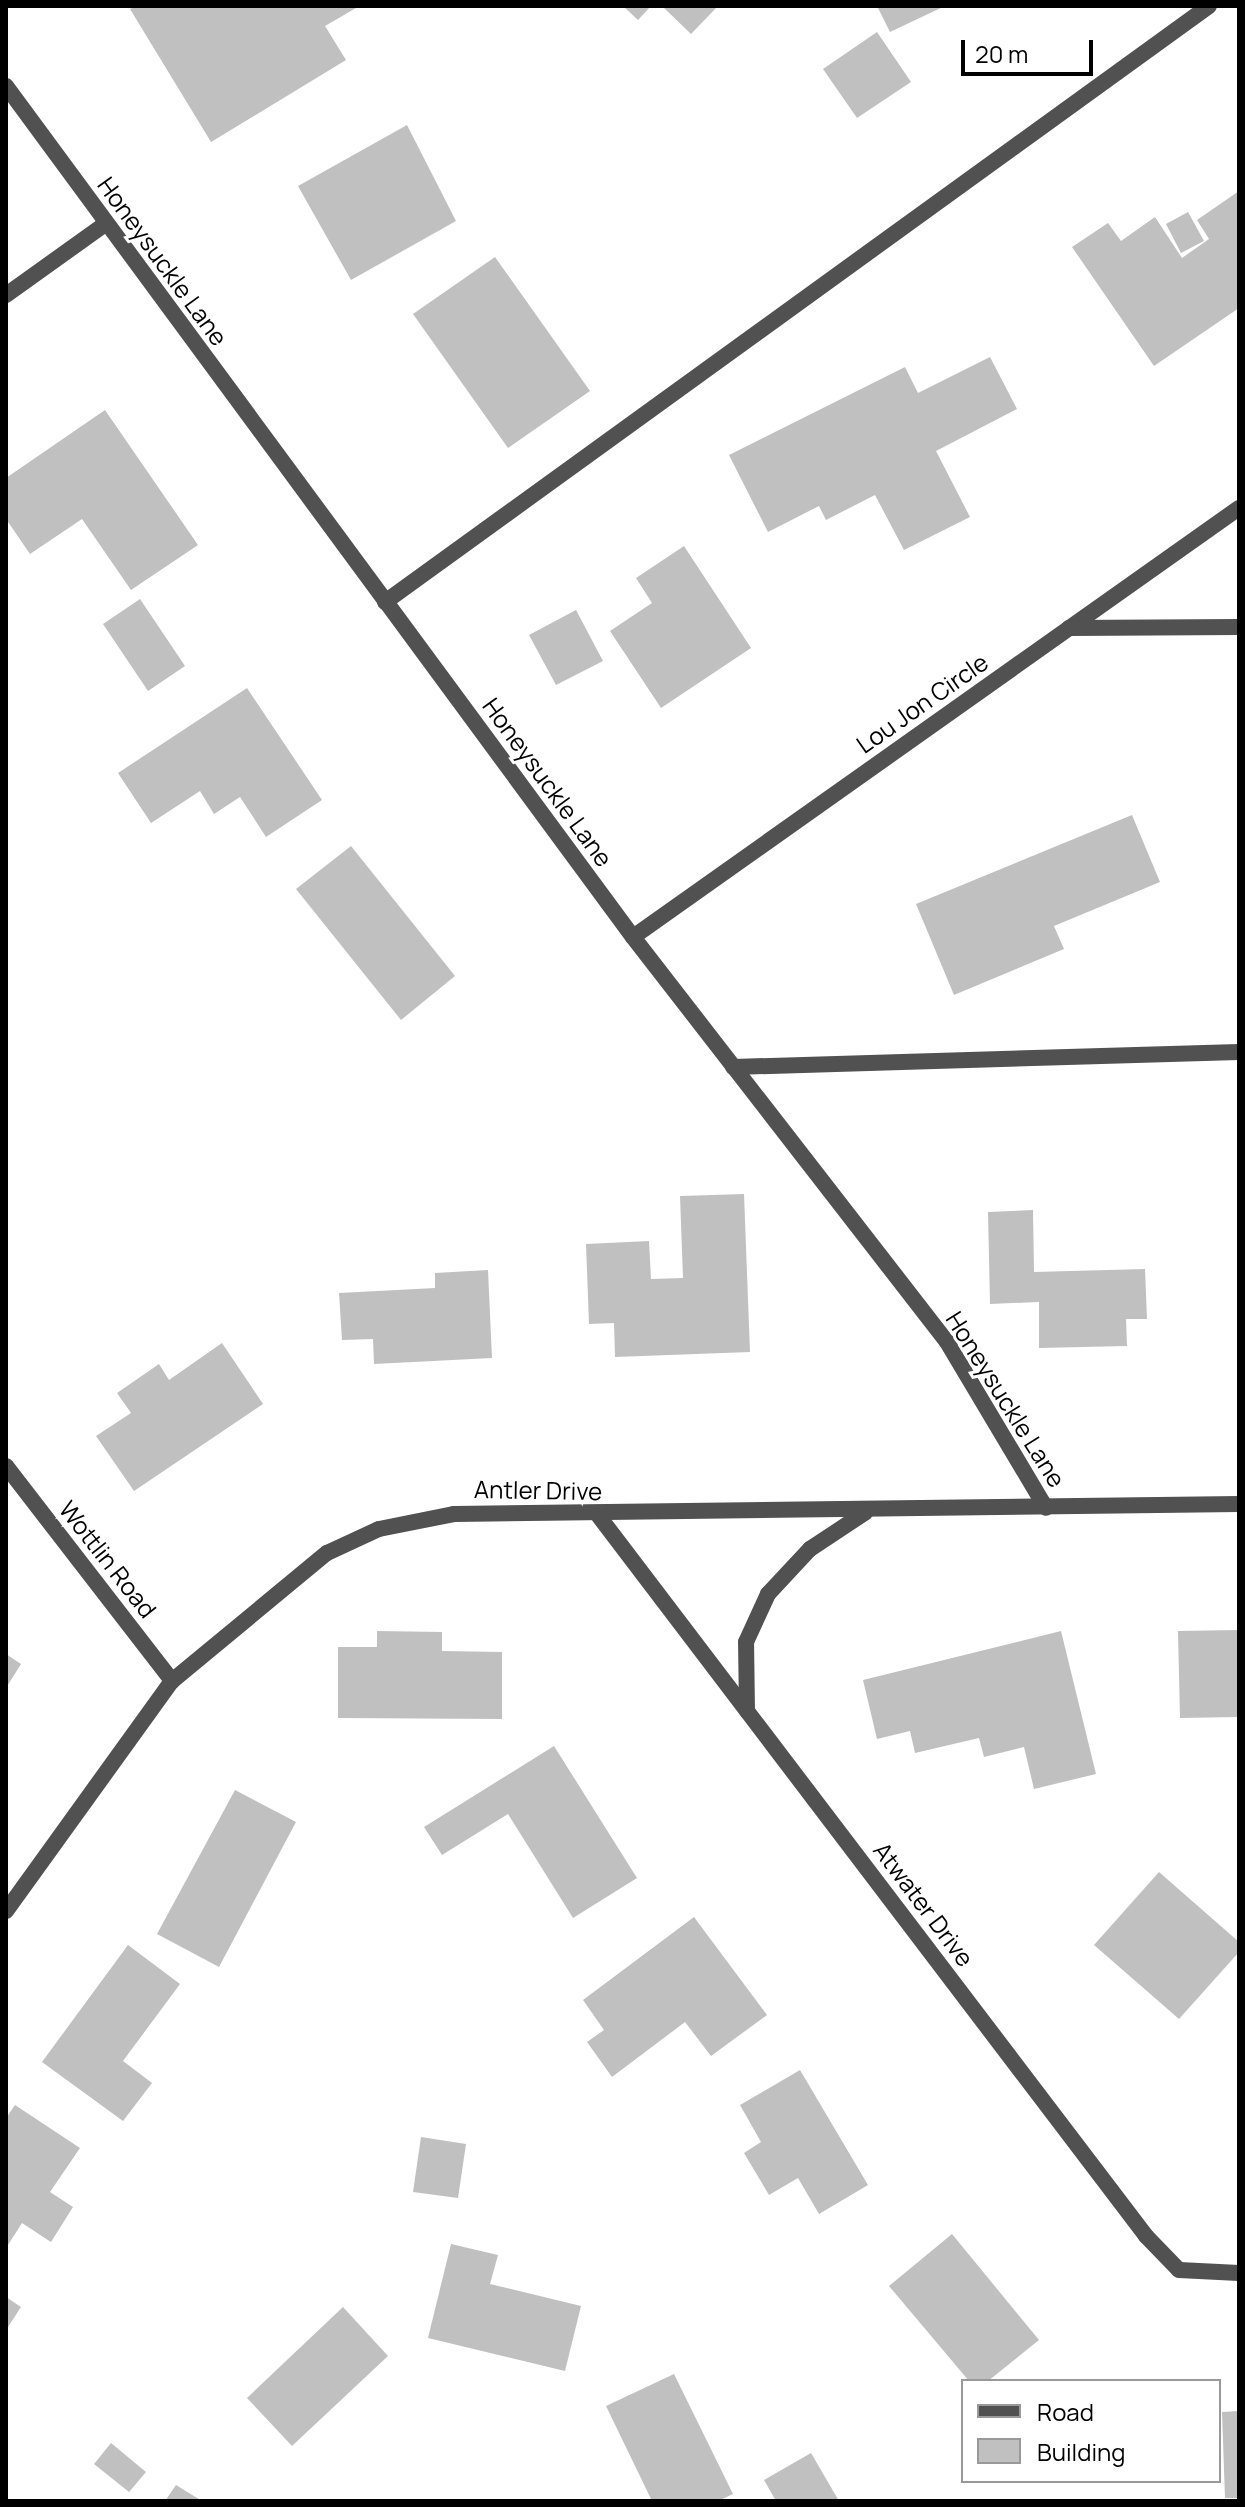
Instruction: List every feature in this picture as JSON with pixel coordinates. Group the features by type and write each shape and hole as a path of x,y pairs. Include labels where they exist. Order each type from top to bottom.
{"street":[{"path":"385,602 1209,6"},
{"name":"Honeysuckle Lane","path":"6,86 633,937 947,1342 1046,1508"},
{"path":"6,295 105,224"},
{"name":"Lou Jon Circle","path":"633,937 1239,508"},
{"path":"1068,628 1239,627"},
{"path":"733,1067 1239,1052"},
{"name":"Wottlin Road","path":"6,1466 172,1681"},
{"name":"Antler Drive","path":"6,1911 172,1681 327,1553 379,1529 454,1514 598,1515 1239,1504"},
{"path":"747,1711 746,1642 768,1594 810,1549 866,1511"},
{"name":"Atwater Drive","path":"598,1515 1146,2236 1179,2270 1239,2273"}],"building":[{"path":"136,6 356,8 325,26 346,60 211,142 130,9"},
{"path":"623,6 651,6 638,20"},
{"path":"662,6 718,6 691,34"},
{"path":"877,6 945,6 890,32"},
{"path":"877,32 911,82 857,118 823,69"},
{"path":"407,125 456,221 351,280 298,186"},
{"path":"1239,191 1239,308 1154,366 1072,247 1108,223 1121,241 1155,217 1182,258 1209,239 1197,220"},
{"path":"1188,212 1204,241 1181,253 1166,224"},
{"path":"495,257 590,391 508,448 413,314"},
{"path":"990,357 1017,409 936,451 970,517 904,550 875,495 826,520 819,506 768,532 729,455 905,367 918,393"},
{"path":"105,410 198,545 131,590 82,519 30,554 6,519 6,478"},
{"path":"684,546 751,648 661,708 610,631 652,603 636,578"},
{"path":"140,599 185,666 148,691 103,624"},
{"path":"576,610 603,661 556,685 529,635"},
{"path":"247,688 322,800 266,837 240,797 214,814 200,791 151,823 118,773"},
{"path":"1132,815 1160,882 1054,926 1064,949 954,995 916,904"},
{"path":"351,846 455,976 401,1020 296,889"},
{"path":"744,1194 750,1352 615,1357 614,1323 589,1324 586,1244 649,1241 651,1279 683,1278 680,1196"},
{"path":"1033,1210 1034,1272 1145,1269 1147,1319 1126,1319 1127,1346 1039,1348 1039,1302 990,1304 988,1212"},
{"path":"488,1270 492,1358 374,1364 373,1339 342,1340 339,1293 435,1288 435,1273"},
{"path":"222,1343 263,1404 134,1491 96,1436 131,1413 117,1393 159,1364 169,1380"},
{"path":"1239,1630 1239,1717 1180,1718 1178,1631"},
{"path":"377,1631 442,1632 442,1651 502,1652 502,1719 338,1718 338,1647 377,1647"},
{"path":"1061,1631 1096,1774 1034,1789 1024,1747 984,1757 979,1738 915,1753 910,1731 877,1739 863,1680"},
{"path":"6,1654 21,1664 6,1688"},
{"path":"554,1746 637,1878 573,1918 508,1814 442,1855 424,1827"},
{"path":"235,1790 296,1822 219,1967 157,1934"},
{"path":"1159,1872 1239,1942 1239,1952 1179,2019 1094,1945"},
{"path":"694,1917 767,2015 711,2056 685,2022 612,2077 587,2042 604,2030 583,2000"},
{"path":"128,1945 180,1984 123,2061 152,2083 123,2121 42,2062"},
{"path":"800,2070 868,2185 819,2214 798,2178 769,2195 744,2153 761,2142 740,2105"},
{"path":"15,2105 80,2148 50,2192 73,2207 51,2242 22,2223 6,2248 6,2118"},
{"path":"421,2137 466,2144 458,2198 413,2192"},
{"path":"952,2234 1039,2340 990,2379 967,2379 889,2286"},
{"path":"451,2244 498,2255 490,2284 581,2306 565,2371 428,2338"},
{"path":"6,2297 21,2307 6,2330"},
{"path":"343,2307 388,2356 292,2446 247,2398"},
{"path":"674,2374 733,2494 718,2501 652,2501 606,2406"},
{"path":"1239,2411 1239,2498 1225,2498 1222,2412"},
{"path":"111,2443 146,2472 129,2492 94,2464"},
{"path":"811,2453 839,2501 776,2501 764,2480"},
{"path":"176,2485 202,2501 165,2501"}]}
